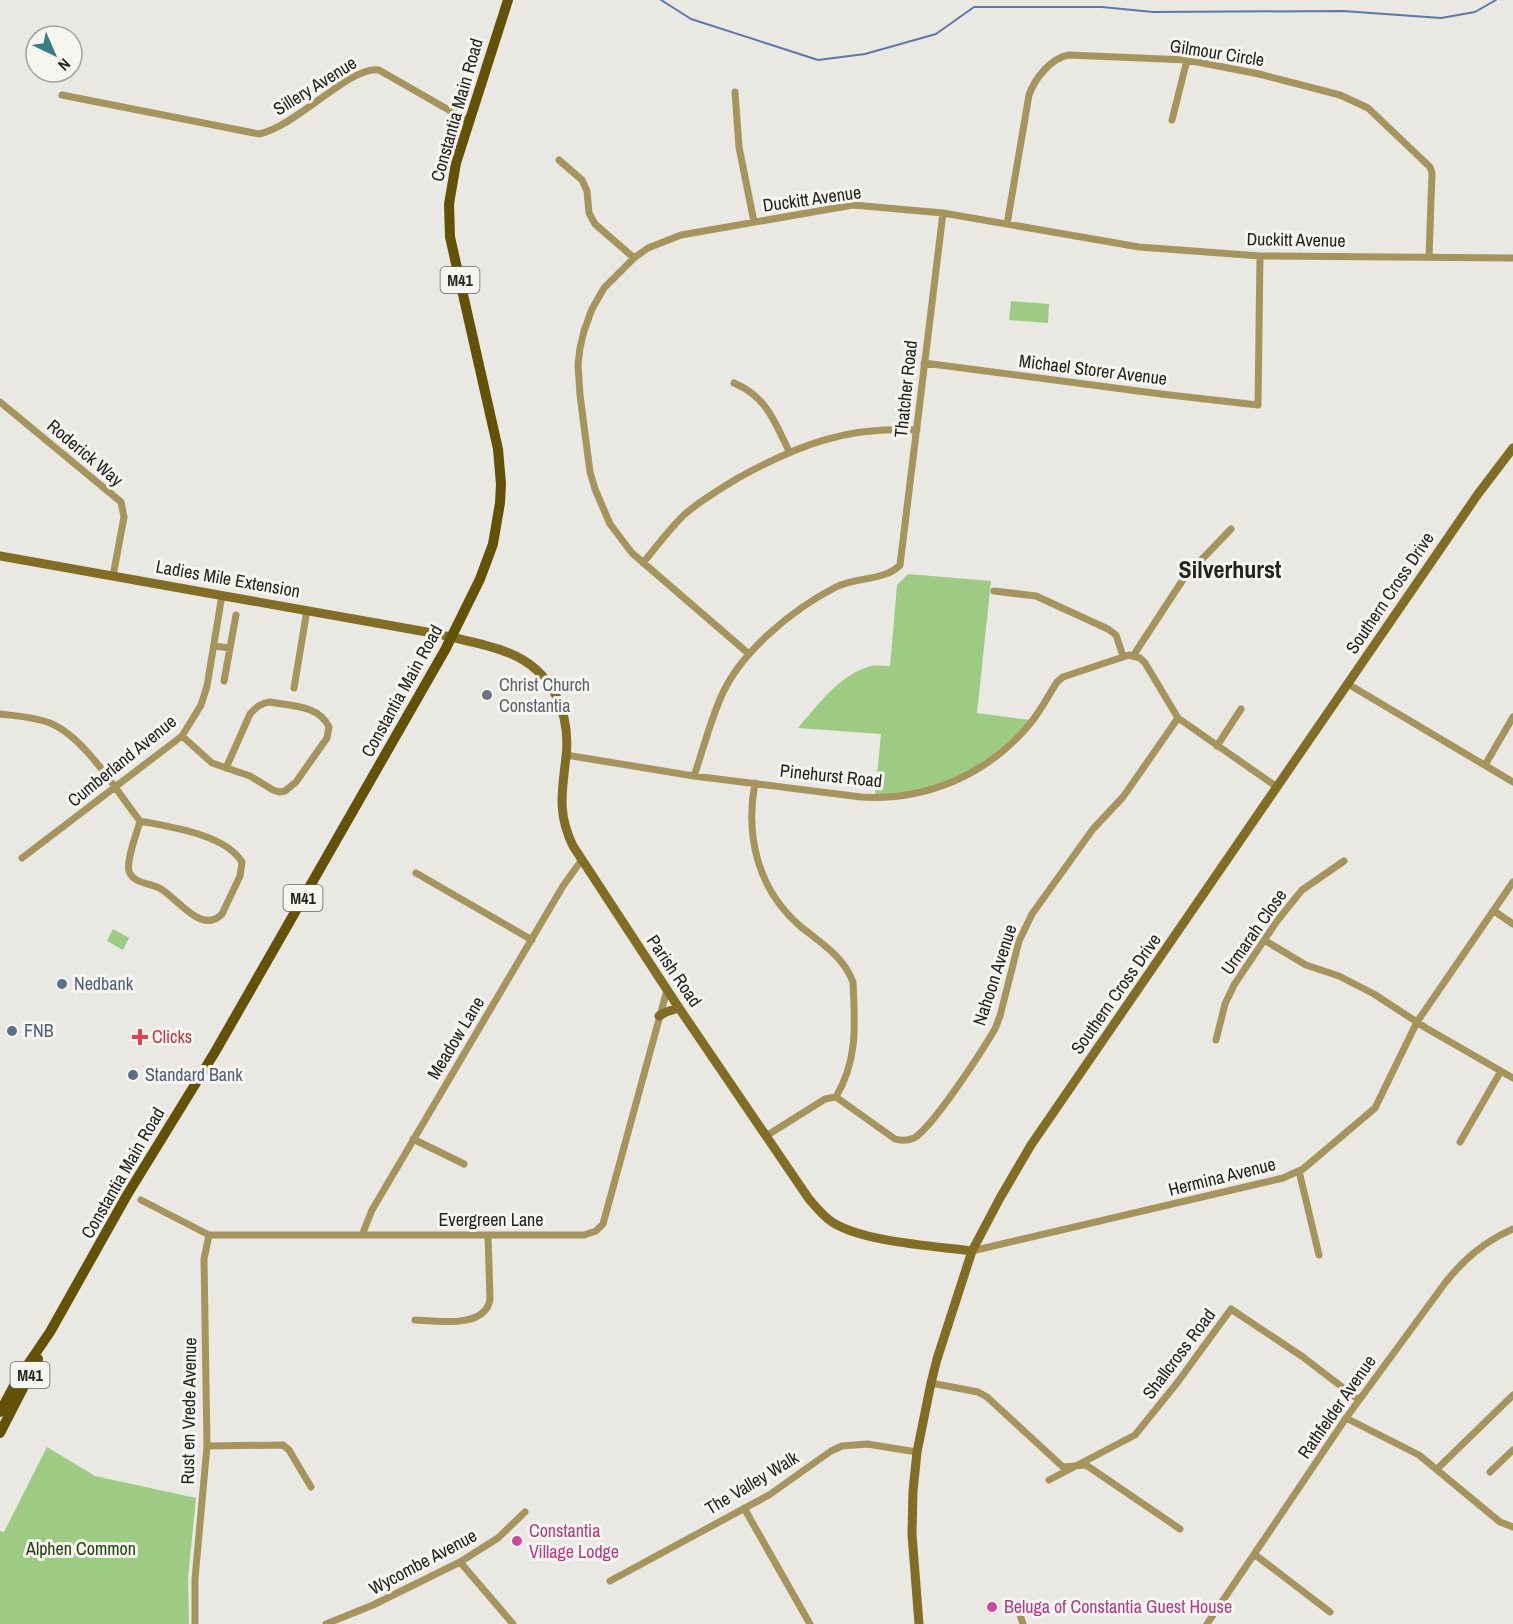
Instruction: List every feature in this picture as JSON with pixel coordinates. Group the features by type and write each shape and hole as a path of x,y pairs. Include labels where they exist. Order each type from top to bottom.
{"main road":[{"name":"Constantia Main Road","path":"2,1420 16,1382 50,1332 127,1195 214,1052 420,696 480,579 493,544 501,484 498,449 450,237 450,189 468,121 508,0"},
{"name":"Constantia Main Road","path":"2,1420 35,1366 50,1332"},
{"path":"0,1397 16,1382"}],"street":[{"name":"Gilmour Circle","path":"1007,224 1029,94 1032,86 1048,67 1061,56 1069,55 1187,60 1299,83 1340,95 1368,108 1430,168 1429,257"},
{"path":"1172,120 1187,60"},
{"name":"Sillery Avenue","path":"62,95 259,134 282,126 357,75 372,69 379,70 468,121"},
{"path":"735,92 739,147 754,222"},
{"path":"559,160 582,180 589,213 595,224 634,258"},
{"name":"Duckitt Avenue","path":"749,654 643,563 621,540 610,524 595,489 583,420 578,365 584,331 592,309 604,288 634,258 648,248 681,235 853,205 943,213 1139,247 1260,256 1513,258"},
{"name":"Thatcher Road","path":"749,654 789,617 817,596 843,583 898,567 902,561 943,213"},
{"name":"Michael Storer Avenue","path":"924,363 1258,405 1260,256"},
{"path":"734,383 746,388 761,400 789,451"},
{"name":"Roderick Way","path":"0,402 121,502 124,517 113,576"},
{"path":"643,563 677,523 698,504 725,486 789,451 876,429 917,430"},
{"name":"Southern Cross Drive","path":"919,1624 912,1534 917,1452 931,1383 972,1251 1031,1145 1478,494 1513,448"},
{"path":"1231,529 1184,578 1133,656 1145,663 1178,718 1277,787"},
{"name":"Ladies Mile Extension","path":"0,556 451,637"},
{"path":"994,591 1036,596 1108,629 1117,636 1123,656"},
{"name":"Cumberland Avenue","path":"22,858 182,736 201,705 207,686 222,595"},
{"path":"294,688 307,610"},
{"path":"224,681 236,615"},
{"name":"Parish Road","path":"451,637 509,652 521,658 541,674 555,692 563,710 567,730 561,795 562,816 568,835 581,861 809,1199 831,1221 846,1229 866,1235 972,1251"},
{"path":"214,646 230,648"},
{"path":"694,776 721,696 730,679 749,654"},
{"name":"Pinehurst Road","path":"566,755 694,776 877,798 920,793 957,781 986,764 1029,725 1063,677 1123,656 1133,656"},
{"path":"1348,684 1513,782"},
{"path":"182,736 206,759 226,768 249,776 273,790 285,790 296,782 327,738 329,727 320,714 311,710 270,702 264,703 250,714 226,768"},
{"path":"1217,746 1241,709"},
{"path":"0,714 48,723 70,734 79,742 140,821 192,832 218,842 238,855 242,862 240,876 218,919 202,920 163,890 137,881 132,876 129,865 140,821"},
{"path":"1485,765 1513,717"},
{"name":"Nahoon Avenue","path":"836,1097 896,1139 905,1141 914,1138 932,1121 995,1029 1019,941 1032,914 1092,829 1123,797 1178,718"},
{"path":"755,783 752,839 759,867 768,886 797,923 837,956 853,982 853,1058 846,1081 836,1097 825,1099 766,1136"},
{"name":"Meadow Lane","path":"362,1235 372,1210 413,1139 563,886 581,861"},
{"name":"Urmarah Close","path":"1215,1040 1220,1019 1234,985 1289,905 1302,890 1344,861"},
{"path":"416,873 532,940"},
{"name":"Hermina Avenue","path":"972,1251 1283,1178 1299,1171 1376,1108 1417,1022 1513,882"},
{"path":"1494,911 1513,924"},
{"path":"1264,940 1306,965 1358,985 1513,1078"},
{"name":"Evergreen Lane","path":"141,1200 209,1235 584,1235 596,1231 603,1224 667,990"},
{"path":"659,1016 679,1008"},
{"path":"1460,1142 1501,1071"},
{"path":"413,1139 464,1164"},
{"path":"1299,1171 1320,1255"},
{"name":"Rathfelder Avenue","path":"1207,1624 1346,1418 1462,1262 1486,1242 1513,1229"},
{"name":"Rust en Vrede Avenue","path":"195,1624 195,1579 207,1446 204,1259 209,1235"},
{"path":"415,1320 457,1322 477,1316 485,1310 490,1299 488,1235"},
{"name":"Shallcross Road","path":"1049,1480 1135,1435 1178,1383 1231,1309 1303,1357 1359,1400"},
{"path":"931,1383 978,1392 1063,1467 1086,1465 1180,1528"},
{"path":"1437,1469 1513,1395"},
{"path":"1346,1418 1400,1444 1437,1469 1500,1522 1513,1527"},
{"name":"The Valley Walk","path":"610,1581 768,1495 831,1451 842,1446 855,1443 917,1452"},
{"path":"207,1446 283,1445 289,1450 311,1487"},
{"path":"1490,1472 1513,1450"},
{"path":"744,1508 810,1624"},
{"name":"Wycombe Avenue","path":"326,1624 373,1605 460,1562 498,1538 525,1512"},
{"path":"1254,1554 1330,1612"},
{"path":"460,1562 513,1624"},
{"path":"1017,1605 1023,1624"}],"green space":[{"path":"1011,301 1049,304 1048,323 1009,320"},
{"path":"908,574 991,581 977,713 1030,720 993,755 965,774 934,787 875,796 881,734 798,728 830,691 849,676 871,666 890,666 897,585"},
{"path":"113,929 129,938 123,950 107,941"},
{"name":"Alphen Common","path":"47,1447 95,1476 196,1498 188,1578 189,1624 0,1624 0,1531 4,1532"}],"waterway":[{"path":"661,0 691,19 818,60 865,54 936,34 974,7 1102,7 1153,12 1343,11 1441,18 1475,12 1496,0"}],"place":[{"name":"Christ Church Constantia","path":"487,695"},
{"name":"Nedbank","path":"62,984"},
{"name":"FNB","path":"12,1031"},
{"name":"Clicks","path":"140,1037"},
{"name":"Standard Bank","path":"133,1075"},
{"name":"Constantia Village Lodge","path":"517,1541"},
{"name":"Beluga of Constantia Guest House","path":"992,1607"}],"district":[{"name":"Silverhurst","path":"1230,570"}]}
